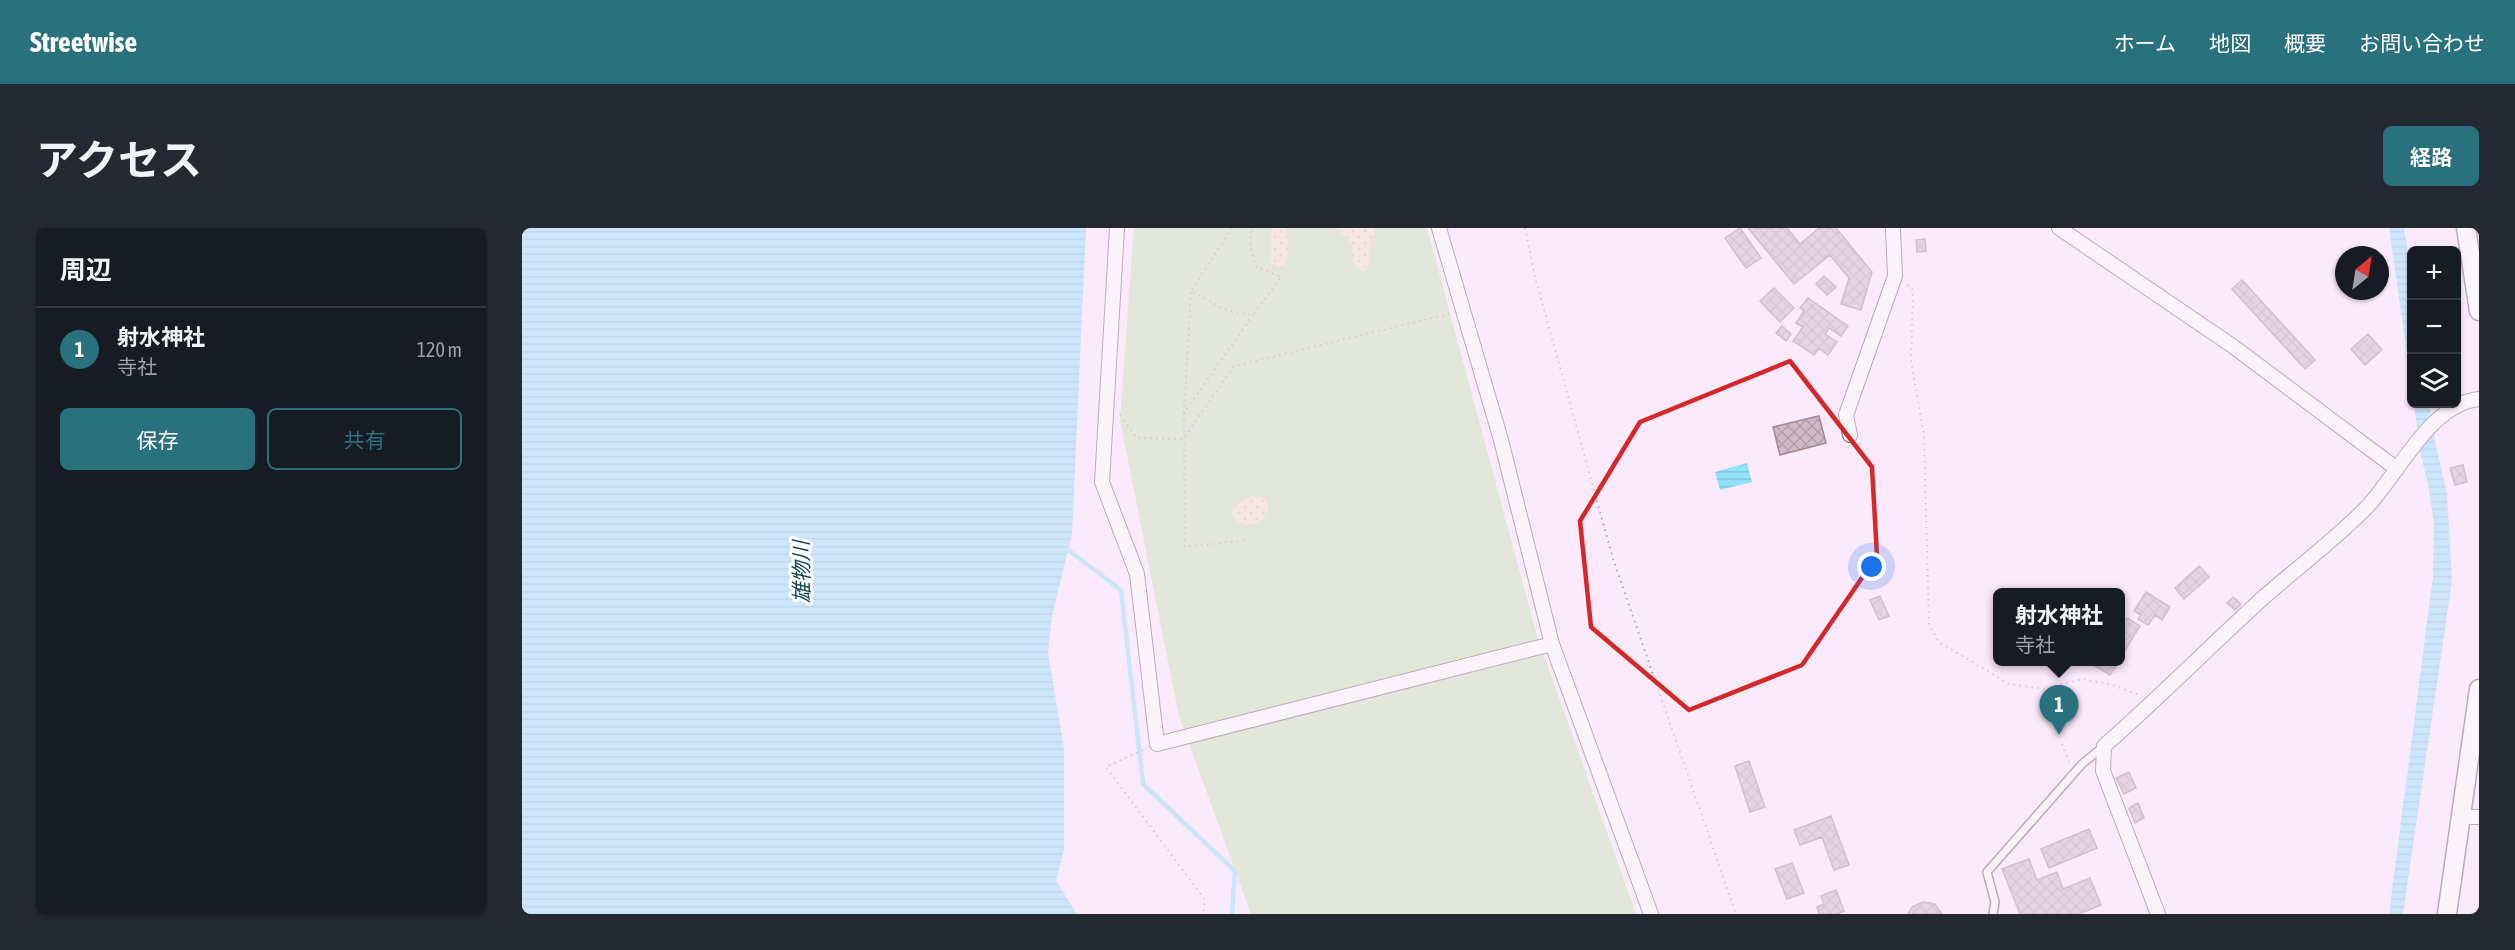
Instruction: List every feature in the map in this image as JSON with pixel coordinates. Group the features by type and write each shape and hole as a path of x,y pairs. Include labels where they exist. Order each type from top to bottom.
{"street":[{"path":"1117,228 1102,482 1137,574 1157,744 1552,644"},
{"path":"1439,228 1501,440 1552,644 1651,914"},
{"path":"1850,435 1846,415 1895,276 1893,228"},
{"path":"2059,228 2234,346 2397,469"},
{"path":"2466,228 2478,302"},
{"path":"2158,914 2103,771 2104,746 2155,702 2264,597 2367,507 2410,451 2446,411 2465,400 2479,399"},
{"path":"2447,914 2470,817 2479,689"}],"lane":[{"path":"1993,914 1995,902 1987,872 2074,773 2104,746"}],"path":[{"path":"1232,228 1191,291 1183,439 1185,547 1248,540"},
{"path":"1184,413 1281,277 1255,266 1250,240 1252,228"},
{"path":"1525,228 1535,277 1613,559 1736,914"},
{"path":"1895,276 1913,290 1911,361 1924,435 1929,625 1939,642 2009,684 2044,689 2082,679 2114,685 2155,702"},
{"path":"1191,291 1228,311 1253,315"},
{"path":"1183,439 1234,366 1463,310"},
{"path":"1107,397 1137,438 1183,439"},
{"path":"1157,744 1106,767 1205,900 1203,914"},
{"path":"2062,744 2074,773"}],"highlighted area":[{"path":"1790,361 1872,467 1877,556 1802,665 1689,710 1591,627 1580,521 1640,422"}],"green space":[{"path":"1134,228 1427,228 1537,636 1636,914 1251,914 1179,716 1120,420"}],"sand":[{"path":"1272,228 1285,228 1287,233 1287,254 1282,268 1269,263"},
{"path":"1337,228 1374,228 1370,262 1366,271 1360,271 1353,263 1352,244"},
{"path":"1251,496 1266,498 1269,508 1262,520 1251,526 1238,522 1231,513 1240,502"}],"water":[{"name":"雄物川","path":"522,228 1086,228 1072,533 1052,616 1048,652 1064,749 1064,849 1056,881 1077,914 522,914"},
{"path":"2389,228 2404,228 2407,247 2407,353"},
{"path":"2415,408 2430,408 2447,494 2452,581 2403,914 2389,914 2433,577 2434,523"},
{"path":"1747,463 1752,482 1720,490 1715,472"}],"building":[{"path":"1740,228 1761,258 1746,268 1725,238"},
{"path":"1748,228 1787,228 1800,244 1819,228 1836,228 1872,272 1861,310 1841,304 1849,278 1830,255 1794,284"},
{"path":"1925,239 1926,251 1917,252 1916,240"},
{"path":"1824,276 1836,287 1827,295 1816,284"},
{"path":"2242,280 2315,360 2305,369 2232,289"},
{"path":"1774,288 1794,308 1780,322 1760,301"},
{"path":"1808,298 1848,326 1841,336 1829,328 1825,334 1837,342 1828,355 1819,348 1814,355 1793,341 1803,327 1796,323 1804,311 1800,308"},
{"path":"1782,326 1791,334 1786,341 1776,333"},
{"path":"2368,334 2382,350 2365,365 2351,349"},
{"path":"1819,416 1826,443 1780,455 1773,427"},
{"path":"2463,465 2467,482 2455,485 2450,468"},
{"path":"2199,566 2209,577 2184,599 2175,588"},
{"path":"2146,592 2170,607 2162,620 2155,615 2148,625 2138,619 2141,615 2134,611"},
{"path":"1880,596 1889,616 1879,620 1870,600"},
{"path":"2233,597 2241,604 2235,610 2227,603"},
{"path":"2127,618 2140,626 2125,650 2125,621"},
{"path":"2095,666 2116,666 2110,675"},
{"path":"1749,761 1765,807 1750,812 1735,766"},
{"path":"2129,772 2136,788 2124,794 2116,778"},
{"path":"2138,803 2144,818 2135,823 2129,808"},
{"path":"1831,816 1849,865 1834,870 1822,837 1800,845 1794,830"},
{"path":"2089,829 2097,848 2049,868 2041,849"},
{"path":"2029,859 2037,880 2057,872 2063,889 2090,878 2101,905 2079,914 2020,914 2002,869"},
{"path":"1792,863 1804,893 1787,899 1775,869"},
{"path":"1836,890 1844,911 1837,914 1819,914 1817,907 1824,904 1821,896"},
{"path":"1923,902 1935,904 1942,914 1908,914 1912,907"}],"waterway":[{"path":"1068,550 1121,590 1143,784 1235,871 1232,914"}],"place":[{"name":"射水神社","path":"2059,735"}]}
